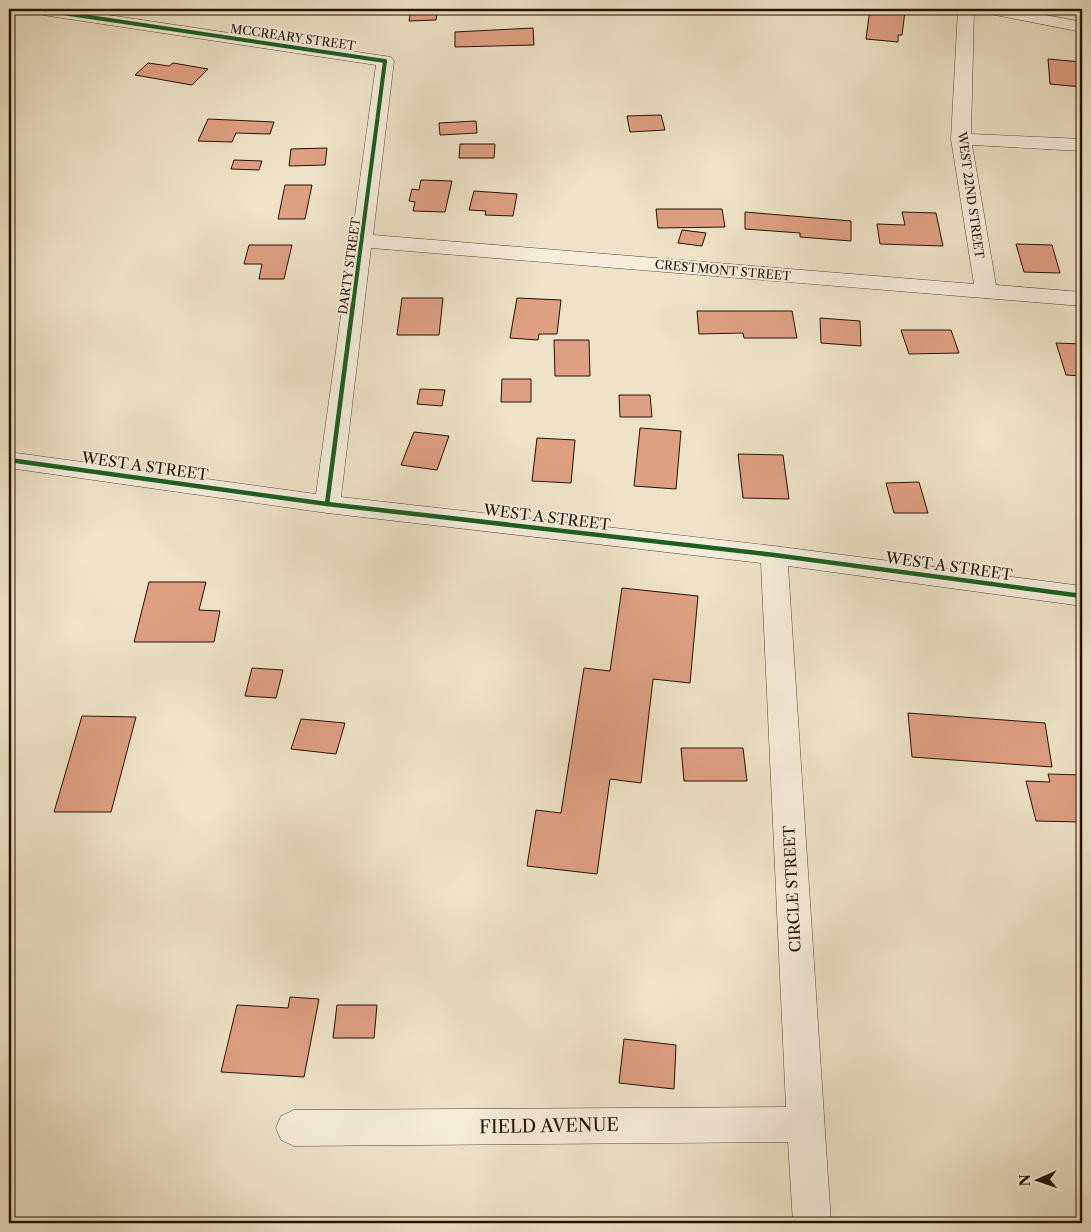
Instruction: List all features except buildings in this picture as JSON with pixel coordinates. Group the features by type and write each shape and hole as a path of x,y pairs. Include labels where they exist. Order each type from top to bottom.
{"street":[{"name":"WEST 22ND STREET","path":"966,9 961,139 986,292"},
{"path":"990,9 1082,27"},
{"name":"MCCREARY STREET","path":"49,11 385,61"},
{"name":"DARTY STREET","path":"327,504 363,241 385,61"},
{"path":"961,139 1082,145"},
{"name":"CRESTMONT STREET","path":"363,241 1082,300"},
{"name":"WEST A STREET","path":"9,460 327,504 774,555 1082,596"},
{"name":"CIRCLE STREET","path":"774,555 812,1223"},
{"name":"FIELD AVENUE","path":"294,1128 805,1124"}],"cycle path":[{"path":"49,11 385,61 327,504"},
{"path":"9,460 327,504 774,555 1082,596"}]}
